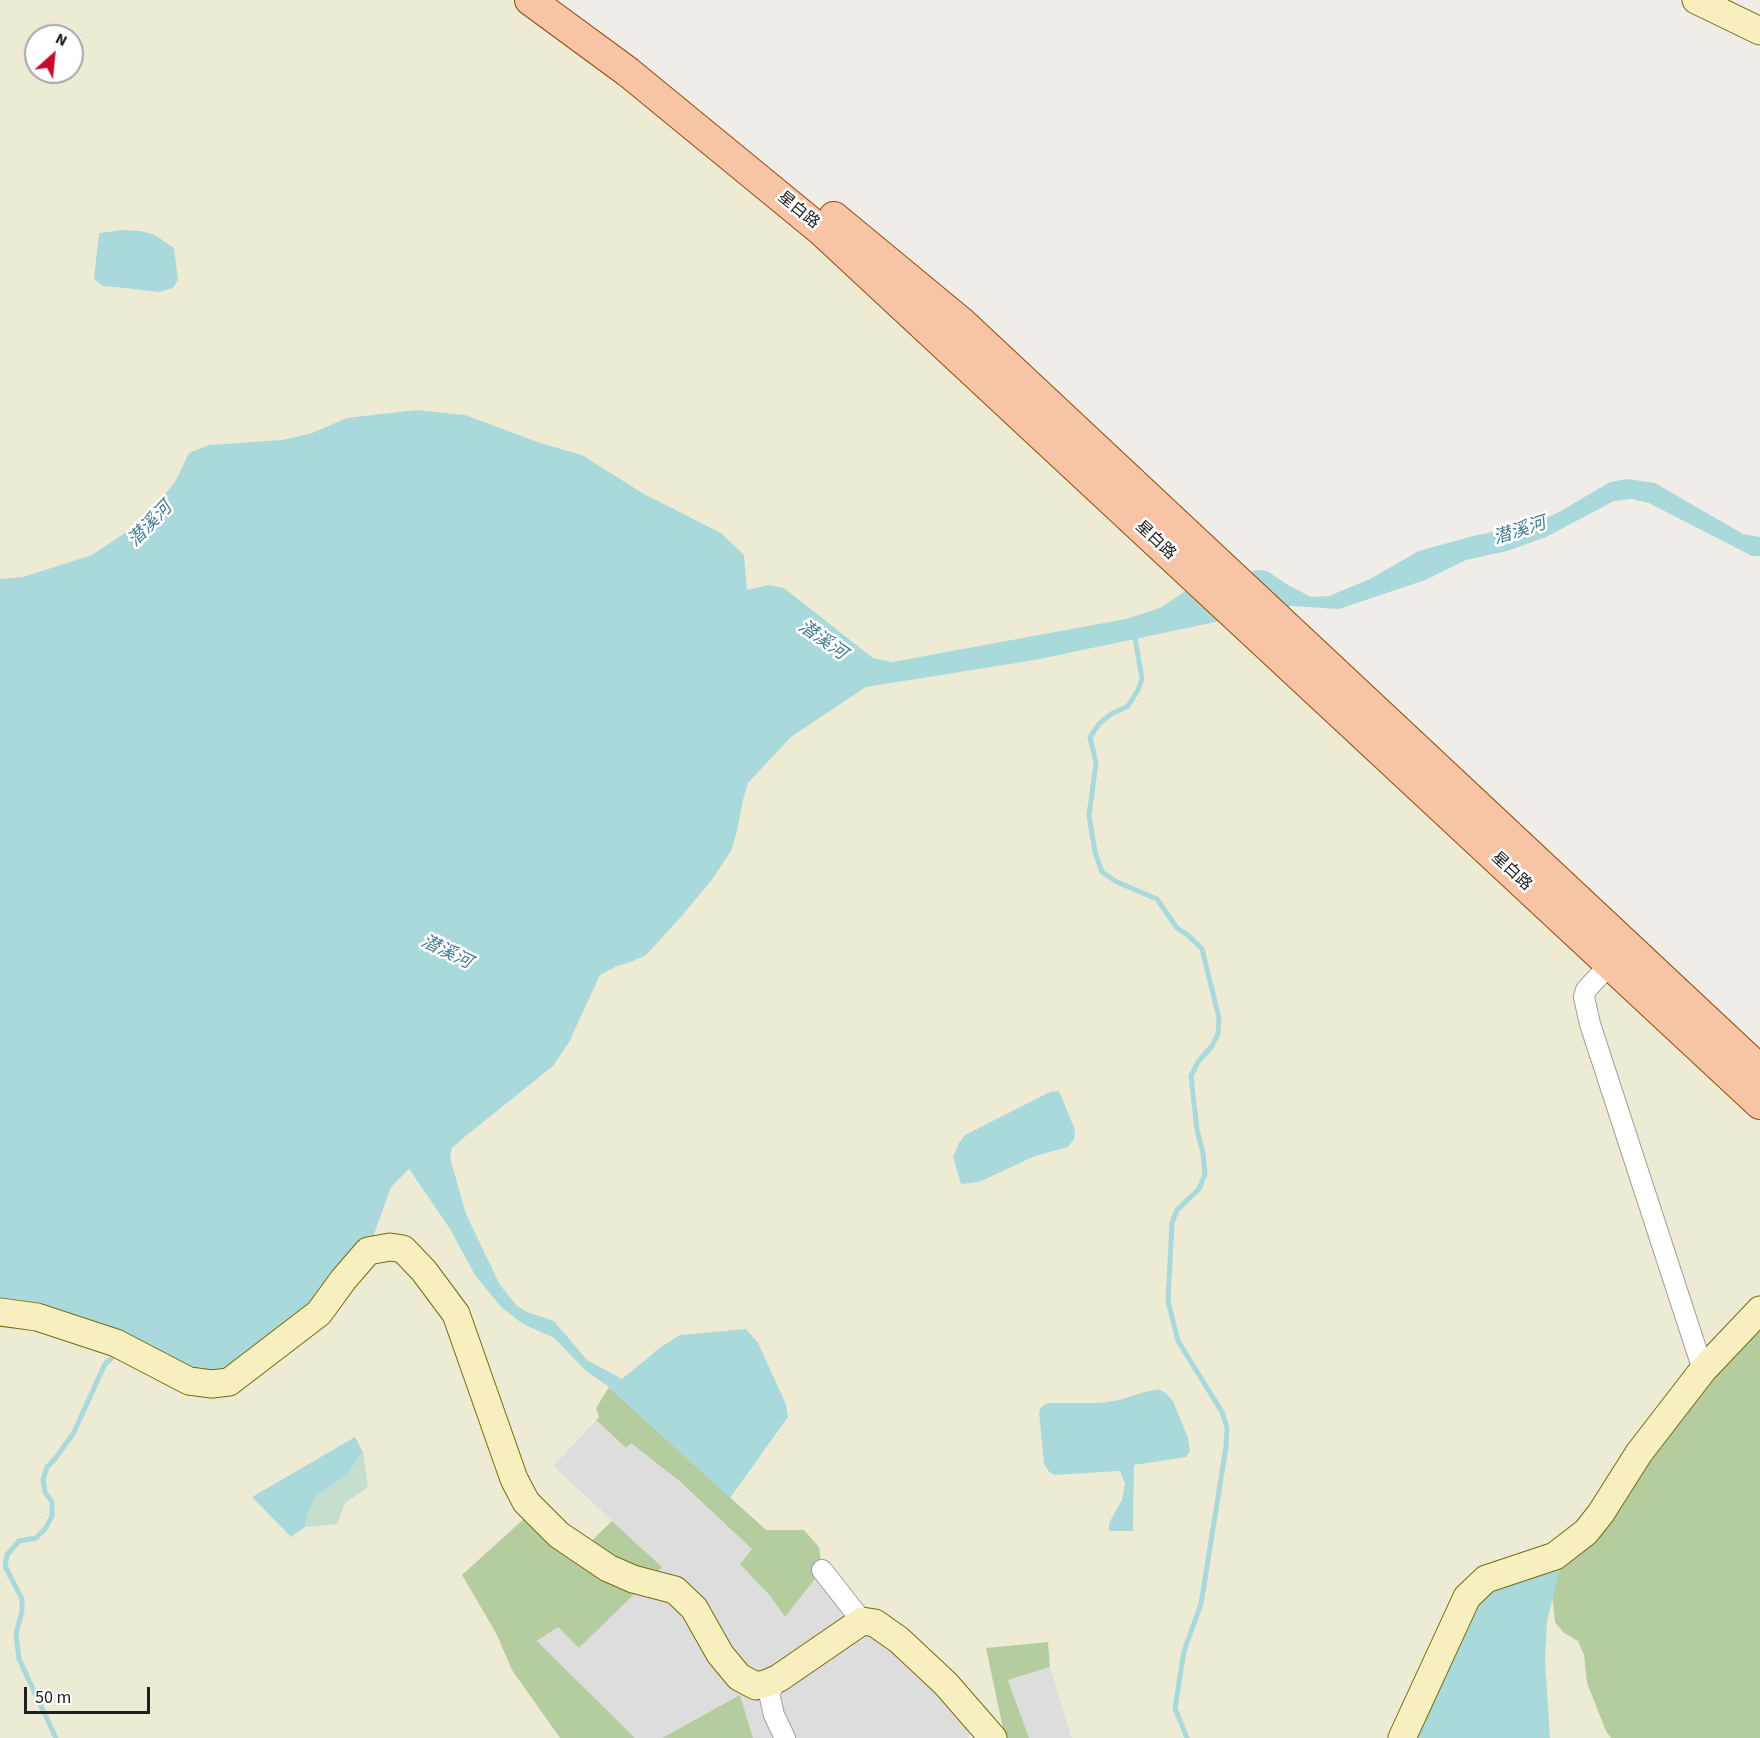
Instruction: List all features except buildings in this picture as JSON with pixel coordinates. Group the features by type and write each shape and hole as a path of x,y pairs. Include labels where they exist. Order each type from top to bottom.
{"main road":[{"name":"星白路","path":"530,0 628,72 823,232 1760,1104"},
{"name":"星白路","path":"565,0 632,51 961,322 1760,1070"}],"street":[{"path":"1696,0 1760,31"},
{"path":"1610,964 1586,990 1584,997 1590,1024 1703,1370"},
{"path":"0,1312 37,1317 116,1343 189,1381 212,1384 229,1382 319,1313 368,1251 390,1246 403,1249 424,1271 456,1314 514,1479 526,1502 559,1535 608,1568 633,1579 675,1590 694,1608 720,1654 739,1677 756,1686 779,1678 862,1621"},
{"path":"1402,1738 1467,1597 1486,1579 1554,1556 1586,1532 1601,1513 1639,1453 1703,1370 1760,1310"},
{"path":"822,1570 862,1621 875,1623 899,1640 957,1695 993,1738"},
{"path":"779,1678 769,1693 774,1715 786,1738"}],"shaded area":[{"path":"0,0 530,0 628,72 1199,582 1160,608 1126,619 892,662 873,658 784,588 769,585 747,590 744,555 582,455 540,443 312,433 282,440 209,445 189,453 175,482 143,521 92,555 23,577 0,579","holes":["123,230 94,279 99,233"]},
{"path":"1238,618 1760,1104 1760,1310 1402,1738 1072,1738 1050,1667 1048,1642 986,1648 1005,1738 822,1570 804,1531 766,1530 730,1498 788,1417 786,1403 747,1329 717,1333 661,1347 622,1379 587,1360 554,1321 527,1312 517,1306 500,1285 466,1214 450,1158 452,1148 553,1066 600,975 646,955 711,881 731,850 748,783 791,737 866,687 1035,660","holes":["1059,1091 1067,1110 1068,1147 1035,1156 979,1182 961,1184 953,1157 965,1135 1050,1092","1141,1393 1190,1451 1186,1457 1134,1464 1133,1530 1109,1523 1122,1500 1125,1484 1119,1471 1055,1475 1044,1464 1039,1412 1042,1406 1048,1403 1100,1403"]},
{"path":"408,1169 450,1229 475,1275 523,1324 554,1338 585,1370 609,1387 596,1408 599,1417 553,1466 612,1521 496,1633 512,1670 560,1738 0,1738 0,1312 368,1251 391,1187","holes":["355,1438 363,1452 351,1498 345,1503 337,1524 305,1527 291,1536 253,1497"]},
{"path":"596,1420 625,1448 631,1442 679,1482 752,1549 740,1564 771,1597 785,1617 822,1570 978,1719 968,1738 753,1738 740,1695 662,1738 635,1738 537,1641 558,1627 579,1648 662,1567 553,1466"},
{"path":"1552,1596 1555,1622 1565,1633 1578,1641 1584,1655 1587,1683 1611,1738 1550,1738 1545,1660 1547,1622"},
{"path":"1050,1667 1072,1738 1029,1738 1008,1680"}],"green space":[{"path":"1760,1310 1760,1738 1611,1738 1587,1683 1584,1655 1578,1641 1564,1633 1555,1622 1552,1596 1560,1568 1567,1556"},
{"path":"609,1387 766,1530 804,1530 819,1547 822,1570 785,1617 771,1597 740,1564 752,1549 679,1481 631,1443 626,1448 596,1420 599,1417 596,1408"},
{"path":"363,1452 368,1487 345,1503 337,1524 305,1527 306,1518 316,1496 346,1476"},
{"path":"537,1507 588,1544 612,1521 662,1567 579,1648 558,1627 537,1641 635,1738 560,1738 512,1670 496,1633 462,1575"},
{"path":"1048,1642 1050,1667 1008,1680 1029,1738 1005,1738 986,1648"},
{"path":"740,1695 753,1738 662,1738"}],"water":[{"path":"123,230 155,235 174,248 178,280 173,288 159,292 103,286 94,279 99,233"},
{"name":"潜溪河","path":"416,410 465,415 540,443 582,455 644,494 721,533 744,555 747,590 769,585 784,588 873,658 892,662 1126,619 1160,608 1199,582 1258,570 1267,571 1311,597 1329,596 1370,579 1419,551 1477,535 1531,525 1559,512 1610,482 1627,479 1655,483 1743,534 1760,537 1760,556 1752,556 1649,503 1632,499 1614,501 1546,537 1507,551 1466,560 1425,580 1339,609 1292,606 1035,660 866,687 791,737 748,783 731,851 711,881 646,955 600,975 569,1042 553,1066 452,1148 450,1158 466,1214 500,1285 517,1306 527,1312 554,1321 587,1360 622,1379 661,1347 680,1335 746,1329 758,1343 786,1404 788,1417 730,1498 609,1387 585,1370 554,1338 523,1324 501,1307 475,1275 450,1229 409,1169 391,1187 368,1251 229,1382 0,1312 0,579 23,577 92,555 143,521 175,482 189,453 209,445 282,440 312,433 347,418"},
{"path":"1059,1091 1075,1130 1074,1139 1068,1147 1035,1156 979,1182 961,1184 953,1157 965,1135 1050,1092"},
{"path":"1158,1389 1166,1393 1173,1401 1188,1438 1190,1451 1186,1457 1134,1465 1133,1531 1109,1531 1109,1523 1122,1500 1125,1484 1120,1471 1055,1475 1050,1473 1044,1464 1039,1412 1042,1406 1048,1403 1100,1403"},
{"path":"355,1437 363,1452 346,1476 316,1496 306,1518 305,1527 291,1537 252,1497"},
{"path":"1567,1556 1560,1568 1547,1622 1545,1660 1550,1738 1402,1738 1467,1597"}],"waterway":[{"path":"1134,632 1142,679 1138,690 1128,706 1111,714 1099,724 1090,737 1096,763 1089,815 1095,852 1102,872 1117,882 1157,899 1177,928 1202,949 1219,1018 1218,1034 1191,1076 1205,1174 1199,1189 1177,1210 1172,1223 1168,1301 1178,1341 1222,1412 1227,1428 1201,1604 1184,1651 1175,1708 1187,1738"},
{"path":"56,1738 19,1659 16,1634 22,1611 22,1599 5,1566 7,1555 19,1541 36,1538 45,1529 52,1516 52,1502 45,1492 43,1480 47,1467 73,1434 105,1364 112,1358"}]}
